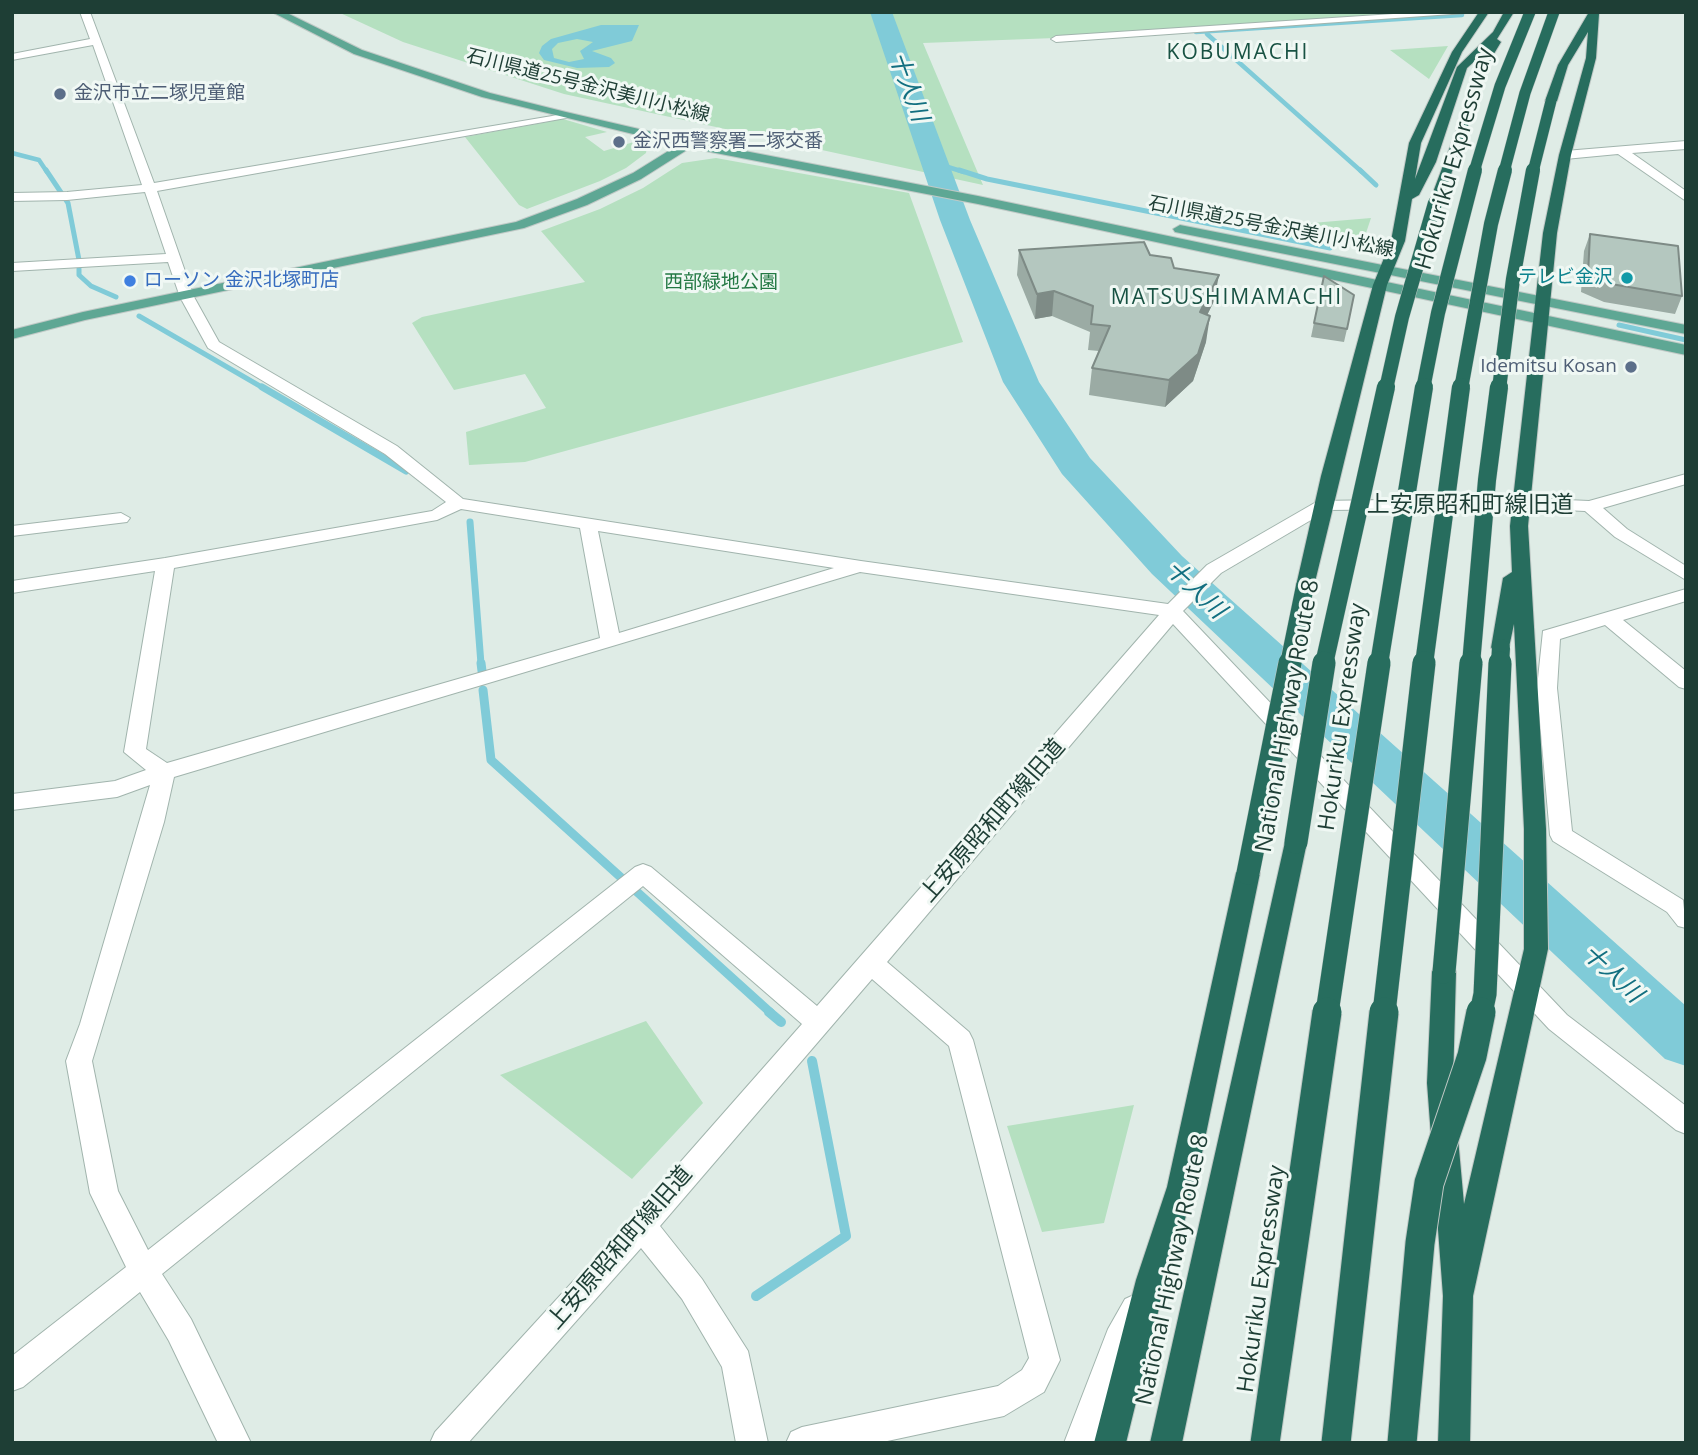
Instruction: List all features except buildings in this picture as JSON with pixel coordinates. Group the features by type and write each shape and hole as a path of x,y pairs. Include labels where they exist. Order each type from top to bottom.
{"highway":[{"path":"1111,1443 1151,1280 1181,1187 1248,873 1305,586 1383,277 1398,241 1415,143 1446,72 1484,12"},
{"path":"1402,215 1430,162 1462,67 1497,34 1510,12"},
{"name":"National Highway Route 8","path":"1166,1443 1296,842 1326,652 1402,317 1435,203 1487,57 1504,32 1510,12"},
{"name":"Hokuriku Expressway","path":"1265,1443 1353,831 1415,431 1438,313 1478,158 1500,86 1530,12"},
{"path":"1454,1443 1458,1296 1440,1083 1444,972 1487,480 1515,267 1536,155 1563,65 1594,13"},
{"path":"1402,1443 1420,1243 1429,1183 1472,1056 1485,994 1501,648 1519,538 1550,233 1565,155 1591,58 1594,13"},
{"path":"1563,65 1564,16"},
{"path":"1336,1443 1404,829 1451,438 1494,211 1525,93 1564,16"},
{"path":"1458,1296 1536,949 1535,829 1519,538"}],"main road":[{"name":"石川県道25号金沢美川小松線","path":"277,12 358,52 486,95 689,144 911,181"},
{"path":"305,12 342,29"},
{"name":"石川県道25号金沢美川小松線","path":"366,41 504,88 702,135 911,181 1541,311 1686,350"},
{"path":"12,335 83,316 187,297 519,225 615,186 702,135"},
{"name":"石川県道25号金沢美川小松線","path":"1541,311 1686,330"}],"street":[{"path":"85,12 187,297 213,345 391,450 458,503 860,567 1172,611 1558,1021 1686,1122"},
{"path":"1056,39 1475,12"},
{"path":"12,57 96,41"},
{"path":"12,197 67,196 150,188 566,115"},
{"path":"1565,155 1686,145"},
{"path":"1620,150 1686,197"},
{"path":"12,267 173,258"},
{"name":"上安原昭和町線旧道","path":"446,1443 642,1226 1155,636 1172,611 1214,569 1324,505 1522,503 1590,506 1686,480"},
{"path":"12,587 165,564 437,515 458,503"},
{"path":"1590,506 1621,533 1686,574"},
{"path":"12,531 121,518"},
{"path":"588,523 611,642"},
{"path":"164,772 135,752 165,564"},
{"path":"12,802 117,789 164,772 860,567"},
{"path":"1561,835 1547,688 1550,635 1686,595"},
{"path":"1608,618 1686,682"},
{"path":"164,772 153,822 79,1061 104,1193 144,1272 180,1330 235,1443"},
{"path":"1535,829 1561,835 1682,909"},
{"path":"12,1376 643,873 818,1022"},
{"path":"803,1443 1004,1400 1033,1381 1045,1360 960,1040 870,962"},
{"path":"642,1226 692,1289 737,1362 752,1443"},
{"path":"1080,1443 1119,1340 1151,1280"}],"green space":[{"path":"338,12 1408,12 1055,38 923,43 983,185 564,94 403,42"},
{"path":"1448,46 1429,79 1390,50"},
{"path":"563,119 607,132 585,137 604,151 637,141 647,146 646,153 626,168 600,181 527,209 519,205 465,137"},
{"name":"西部緑地公園","path":"716,158 909,193 963,342 525,462 469,465 466,432 546,408 525,374 454,390 412,323 422,317 585,282 541,231 600,209 643,188 682,163"},
{"path":"1371,218 1365,236 1326,246 1241,229"},
{"path":"646,1021 703,1103 632,1179 500,1075"},
{"path":"1134,1105 1104,1223 1042,1232 1007,1126"}],"water":[{"path":"601,25 639,25 632,41 592,51 611,58 615,63 609,67 577,68 544,60 539,53 542,46 551,39","holes":["577,39 593,42 580,51 584,59 569,62 554,58 552,49 558,43"]}],"waterway":[{"name":"十人川","path":"881,12 955,220 1021,382 1076,466 1167,565 1686,1042"},
{"path":"1196,32 1462,15"},
{"path":"1207,34 1362,172"},
{"path":"12,153 39,160 47,172"},
{"path":"935,163 964,172"},
{"path":"46,170 68,203 79,260"},
{"path":"959,170 987,179 1330,248"},
{"path":"1360,170 1376,185"},
{"path":"79,269 79,275 91,286 116,297"},
{"path":"139,316 265,389"},
{"path":"1619,325 1686,340"},
{"path":"262,387 406,471"},
{"path":"470,522 481,664"},
{"path":"481,663 482,671"},
{"path":"483,690 491,760 771,1013"},
{"path":"769,1012 781,1022"},
{"path":"756,1296 846,1236 812,1061"}],"place":[{"name":"金沢市立二塚児童館","path":"60,94"},
{"name":"金沢西警察署二塚交番","path":"619,142"},
{"name":"テレビ金沢","path":"1627,278"},
{"name":"ローソン 金沢北塚町店","path":"130,281"},
{"name":"Idemitsu Kosan","path":"1631,367"}],"district":[{"name":"KOBUMACHI","path":"1238,53"},
{"name":"MATSUSHIMAMACHI","path":"1227,298"}]}
